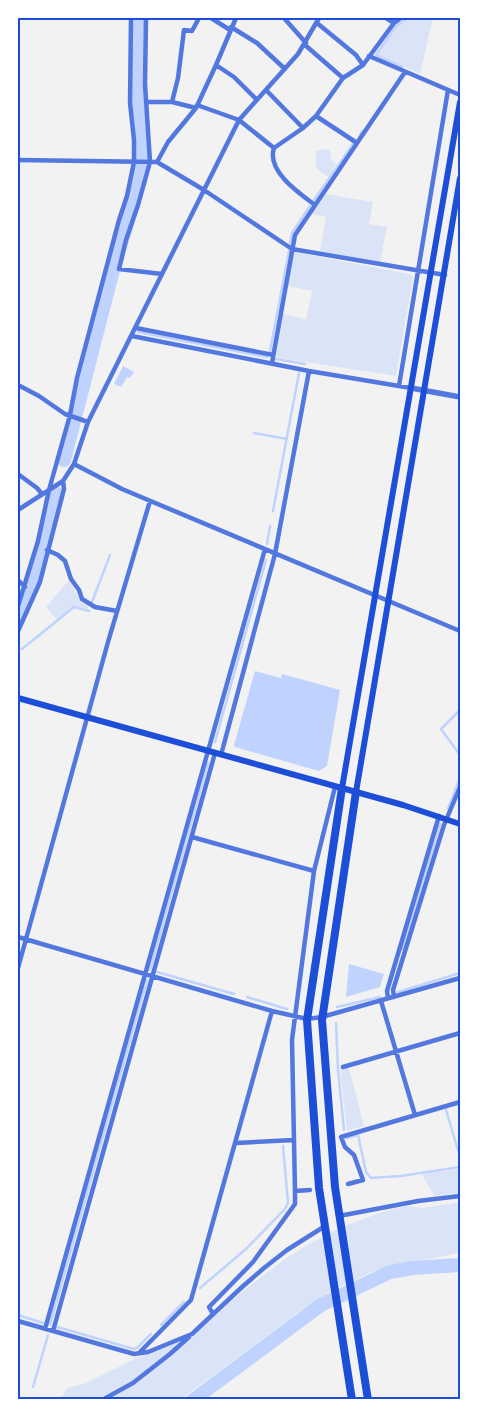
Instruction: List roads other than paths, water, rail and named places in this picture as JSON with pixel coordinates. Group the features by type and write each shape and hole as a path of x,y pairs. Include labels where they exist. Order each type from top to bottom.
{"main road":[{"path":"352,1400 319,1188 307,1019 338,787 374,596 460,102"},
{"path":"368,1400 335,1187 322,1017 356,792 460,178"},
{"path":"18,698 356,792 447,818 460,824"}],"street":[{"path":"18,606 38,542 49,490 71,416 79,368 135,162 130,103 131,18"},
{"path":"146,18 148,162 119,270 162,274"},
{"path":"172,102 178,78 184,30 192,31 199,18"},
{"path":"211,18 257,43 284,69"},
{"path":"157,162 168,142 196,107 236,18"},
{"path":"284,18 305,44 343,78"},
{"path":"18,510 63,481 74,464 88,422 239,120 305,44 319,18"},
{"path":"386,18 394,23"},
{"path":"315,205 288,184 282,176 273,158 274,148 303,128 316,116 343,78 363,64 394,23 401,18"},
{"path":"317,23 356,55 363,64"},
{"path":"369,56 460,95"},
{"path":"216,66 234,77 257,100"},
{"path":"272,363 295,235 405,72"},
{"path":"266,90 303,128"},
{"path":"399,386 448,90"},
{"path":"146,102 172,102 239,120 274,148"},
{"path":"316,116 358,144"},
{"path":"18,160 157,162 204,190 292,249 445,275"},
{"path":"136,328 273,355"},
{"path":"132,336 460,397"},
{"path":"45,1329 146,974 276,554 309,370"},
{"path":"18,385 71,416 88,422"},
{"path":"74,464 122,489 460,631"},
{"path":"18,474 42,494"},
{"path":"18,632 37,592 64,489 63,481"},
{"path":"18,968 87,717 150,501"},
{"path":"53,1331 215,753 265,549"},
{"path":"47,550 65,561 70,579 79,590 82,599 95,607 117,611"},
{"path":"18,580 25,587"},
{"path":"394,997 393,990 444,825 460,786"},
{"path":"213,1314 209,1307 253,1262 295,1204 292,1040 294,1016 314,871 338,787"},
{"path":"388,998 387,991 439,816"},
{"path":"192,837 314,871"},
{"path":"18,937 272,1011 307,1019 322,1017 460,978"},
{"path":"381,1001 415,1115"},
{"path":"140,1352 191,1300 272,1011"},
{"path":"343,1067 460,1033"},
{"path":"348,1184 363,1180 354,1155 345,1147 341,1137 460,1102"},
{"path":"236,1143 294,1140"},
{"path":"295,1191 310,1190"},
{"path":"339,1216 418,1201 460,1196"},
{"path":"102,1400 133,1383 170,1354 264,1268 287,1250 325,1230"},
{"path":"18,1321 134,1354 148,1352 192,1334"}],"water":[{"path":"123,366 134,372 130,378 127,377 121,387 114,384"},
{"path":"255,671 281,678 282,674 340,690 327,766 319,771 235,747"},
{"path":"349,964 384,974 380,987 346,997"}],"waterway":[{"path":"64,460 113,270 140,180 143,152 137,79 138,18"},
{"path":"402,67 376,55 396,26 408,18"},
{"path":"359,137 362,131"},
{"path":"314,200 353,144"},
{"path":"290,243 292,233 310,206"},
{"path":"270,351 289,251"},
{"path":"138,332 267,357"},
{"path":"276,359 305,364"},
{"path":"273,511 299,373"},
{"path":"254,433 287,439"},
{"path":"18,619 33,585 56,493"},
{"path":"267,544 270,526"},
{"path":"92,602 110,555"},
{"path":"215,742 266,560"},
{"path":"22,649 74,607 89,611"},
{"path":"460,710 441,729 460,755"},
{"path":"150,970 208,763"},
{"path":"448,809 460,778"},
{"path":"403,949 440,824"},
{"path":"157,972 234,994"},
{"path":"398,992 460,973"},
{"path":"50,1325 147,980"},
{"path":"247,997 287,1009"},
{"path":"337,1007 380,997"},
{"path":"336,1023 338,1070 344,1130"},
{"path":"446,1110 460,1157"},
{"path":"347,1138 358,1135 366,1172 371,1178 401,1176 460,1167"},
{"path":"200,1288 246,1249 285,1209 288,1203 283,1146"},
{"path":"193,1400 321,1305 390,1272 413,1268 460,1265"},
{"path":"161,1325 184,1302"},
{"path":"18,1315 43,1323"},
{"path":"57,1327 134,1349 151,1334"},
{"path":"33,1387 48,1335"}]}
